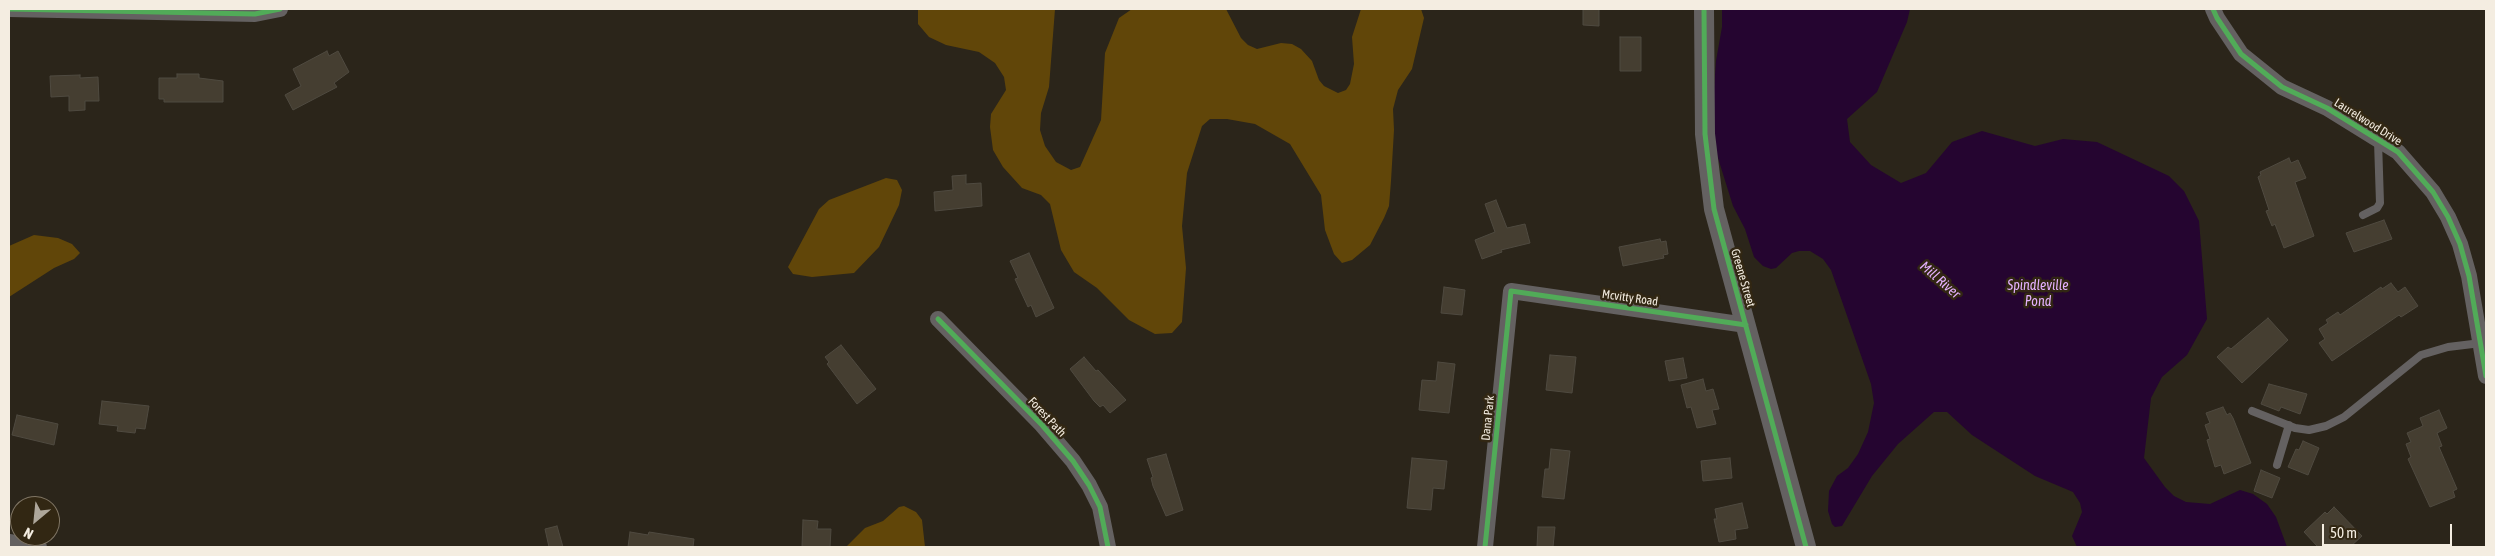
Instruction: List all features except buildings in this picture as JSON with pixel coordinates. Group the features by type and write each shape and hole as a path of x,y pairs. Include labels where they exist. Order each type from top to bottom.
{"street":[{"path":"9,9 255,14 280,9"},
{"name":"Greene Street","path":"1704,9 1704,96 1709,177 1714,209 1806,547"},
{"name":"Laurelwood Drive","path":"2213,9 2241,54 2282,87 2327,108 2398,152 2433,192 2460,244 2468,276 2486,376"},
{"name":"Mcvitty Road","path":"1511,291 1746,325"},
{"name":"Dana Park","path":"1485,547 1511,291"},
{"name":"Forest Path","path":"938,320 1042,425 1073,461 1089,485 1100,507 1108,547"},
{"path":"9,542 40,547"}],"lane":[{"path":"2363,215 2377,208 2380,202 2378,139"},
{"path":"2252,411 2288,426 2310,430 2326,426 2344,417 2421,355 2448,347 2481,343"},
{"path":"2277,465 2288,426"}],"shaded area":[{"path":"918,9 1055,9 1049,87 1041,113 1040,130 1045,146 1056,162 1071,170 1080,167 1101,120 1105,53 1119,18 1132,9 1226,9 1241,38 1248,45 1257,49 1281,43 1292,44 1301,49 1312,61 1319,80 1324,86 1338,93 1346,90 1350,84 1354,64 1352,37 1361,9 1421,9 1424,18 1412,69 1398,90 1393,109 1394,130 1389,206 1384,218 1370,245 1352,260 1342,263 1334,254 1325,230 1321,195 1290,144 1255,124 1227,119 1210,119 1202,126 1187,173 1182,226 1186,268 1182,322 1172,333 1155,334 1129,320 1097,288 1074,272 1061,250 1050,204 1041,195 1022,188 1003,167 993,150 990,127 991,114 1006,90 1004,77 995,63 979,52 946,45 929,37 918,24"},
{"path":"886,178 897,180 902,190 899,205 879,247 854,273 812,277 793,274 788,267 819,209 829,200"},
{"path":"34,235 58,238 72,244 80,253 74,259 54,268 9,297 9,246"},
{"path":"904,506 916,512 922,520 925,547 846,547 865,528 883,521 899,507"}],"water":[{"name":"Spindleville Pond","path":"1722,9 1910,9 1907,22 1877,92 1847,119 1850,142 1871,165 1901,183 1926,173 1952,142 1982,131 2035,146 2063,139 2097,142 2169,176 2184,191 2199,221 2207,319 2187,355 2162,377 2151,398 2144,458 2165,487 2174,496 2186,502 2210,504 2240,490 2253,494 2267,504 2276,517 2287,547 2077,547 2072,536 2082,512 2080,503 2073,492 2035,476 1972,435 1947,412 1934,412 1898,444 1872,476 1842,526 1835,527 1832,524 1828,511 1829,491 1837,476 1848,468 1858,454 1868,432 1874,403 1871,384 1831,270 1823,259 1810,251 1799,251 1792,253 1776,268 1771,269 1763,266 1754,257 1745,229 1733,206 1713,142 1712,116 1716,61 1722,27"}],"cycle path":[{"path":"9,9 255,14 280,9"},
{"path":"1704,9 1705,134 1714,209 1806,547"},
{"path":"2213,9 2241,54 2282,87 2327,108 2398,152 2433,192 2448,217 2460,244 2469,276 2486,376"},
{"path":"1485,547 1511,291 1746,325"},
{"path":"938,319 1042,425 1073,461 1089,485 1100,507 1108,547"}],"water label":[{"name":"Mill River","path":"1940,280"}]}
